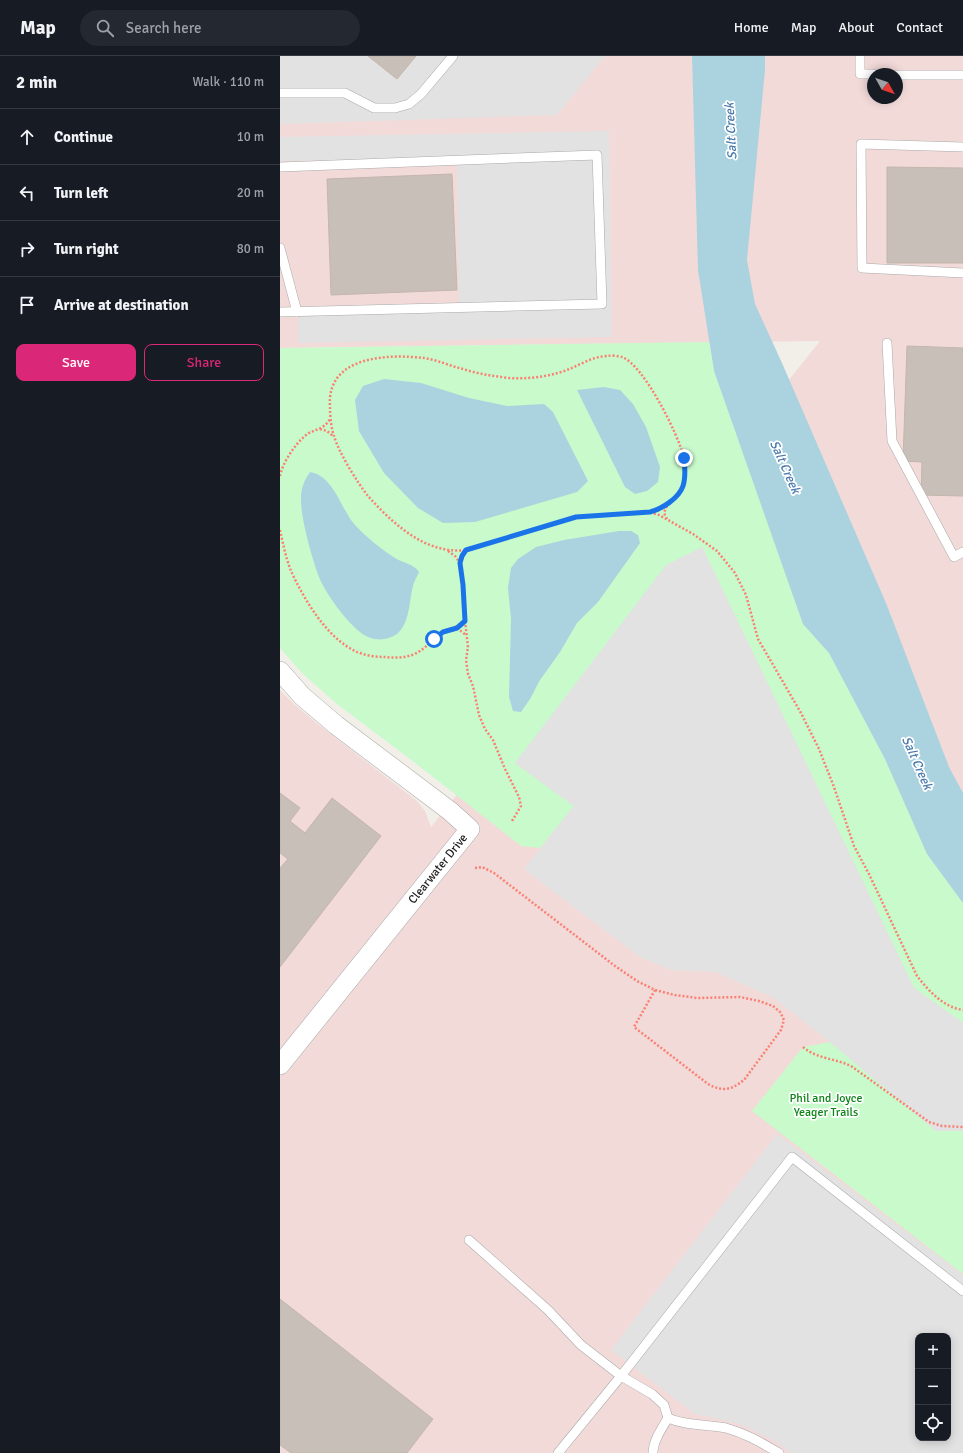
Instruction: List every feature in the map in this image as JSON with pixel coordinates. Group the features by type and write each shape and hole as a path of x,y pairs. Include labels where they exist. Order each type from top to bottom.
{"street":[{"name":"Clearwater Drive","path":"280,671 302,696 336,725 450,811 470,829 280,1065"}],"lane":[{"path":"280,93 345,93 374,108 395,108 409,104 421,94 453,56"},
{"path":"860,56 860,74 867,74"},
{"path":"903,75 963,75"},
{"path":"963,147 861,144 862,268 963,273"},
{"path":"280,167 597,155 602,304 280,312"},
{"path":"280,248 297,312"},
{"path":"887,343 892,442 954,557 963,552"},
{"path":"558,1453 621,1376 792,1157 963,1291"},
{"path":"469,1240 548,1310 581,1345 621,1376 652,1394 664,1405 668,1418 653,1449 653,1453"},
{"path":"668,1418 679,1422 724,1428 746,1434 779,1453"}],"path":[{"path":"448,551 466,550 576,517 650,512 666,506 683,487 685,474 684,458 653,390 633,365 623,357 608,356 593,359 566,370 542,377 516,378 486,376 426,358 398,357 374,358 356,363 342,373 332,387 329,402 330,419 334,436 342,454 364,491 383,513 403,530 420,540 448,551 455,556 460,563"},
{"path":"280,476 292,450 305,435 327,425 330,419"},
{"path":"320,429 327,431 334,436"},
{"path":"666,506 664,513 667,519"},
{"path":"650,512 667,519 693,534 716,551 735,573 746,595 758,639 801,713 819,749 834,787 854,846 869,874 916,976 927,989 940,1000 955,1009 963,1010"},
{"path":"280,530 291,571 311,607 326,627 340,642 356,652 376,657 396,658 412,655 424,648 443,632 457,628 465,621"},
{"path":"466,550 460,563 468,647 466,660 468,674 473,686 479,715 485,729 494,740 505,769 519,797 521,806 512,820"},
{"path":"457,628 466,635"},
{"path":"475,868 482,867 494,873 615,966 655,990 674,995 697,998 740,997 759,1001 773,1006 780,1012 784,1020 781,1030 744,1080 736,1086 726,1090 716,1088 708,1084 634,1027 655,990"},
{"path":"803,1047 811,1053 838,1060 851,1066 929,1122 942,1126 963,1127"}],"shaded area":[{"path":"280,56 963,56 963,1453 280,1453 280,690 319,725 417,801 425,811 431,827 820,341 280,348"},
{"path":"280,56 368,56 397,79 416,56 605,56 557,115 280,124"},
{"path":"609,131 612,337 298,343 298,313 459,309 457,158 280,161 280,137"},
{"path":"702,547 914,988 963,1023 963,1131 936,1131 830,1042 774,998 715,972 671,970 640,957 524,869 574,806 515,763 666,565"},
{"path":"777,1134 963,1275 963,1453 791,1453 777,1442 740,1424 695,1414 611,1350"}],"green space":[{"path":"709,342 714,371 803,624 829,653 885,759 927,854 963,903 963,1023 914,988 702,547 515,763 574,806 540,848 521,846 337,704 303,674 280,648 280,348"},
{"name":"Phil and Joyce Yeager Trails","path":"830,1042 936,1131 963,1131 963,1274 752,1111 803,1047"}],"water":[{"name":"Salt Creek","path":"692,56 765,56 765,70 747,260 755,304 886,603 949,767 963,793 963,903 927,854 885,759 829,653 803,624 714,371 698,270"},
{"path":"384,379 421,383 469,398 507,406 544,404 553,412 588,481 577,492 475,522 443,523 418,508 384,473 359,431 355,400 363,386"},
{"path":"604,387 620,390 633,404 646,427 660,467 658,482 647,491 635,494 625,487 577,390"},
{"path":"310,472 318,475 331,486 350,518 364,534 398,560 411,565 419,572 413,584 407,618 401,629 394,636 384,639 377,639 364,635 341,612 322,584 316,569 302,515 301,494 305,481"},
{"path":"619,531 631,531 638,535 640,543 598,602 577,623 521,712 513,711 509,697 511,619 508,588 511,568 518,559 536,547 564,540"}],"building":[{"path":"368,56 416,56 397,79"},
{"path":"887,167 963,168 963,263 887,263"},
{"path":"452,174 457,290 331,295 327,179"},
{"path":"907,346 963,348 963,496 921,495 922,462 903,461"},
{"path":"280,793 300,808 290,821 305,833 332,798 381,836 280,967 280,868 288,859 280,853"},
{"path":"280,1299 433,1419 407,1453 291,1453 280,1445"}],"route":[{"path":"434,639 443,632 461,626 465,621 465,604 460,563 466,550 576,517 650,512 658,510 666,506 683,487 685,474 684,458"}]}
